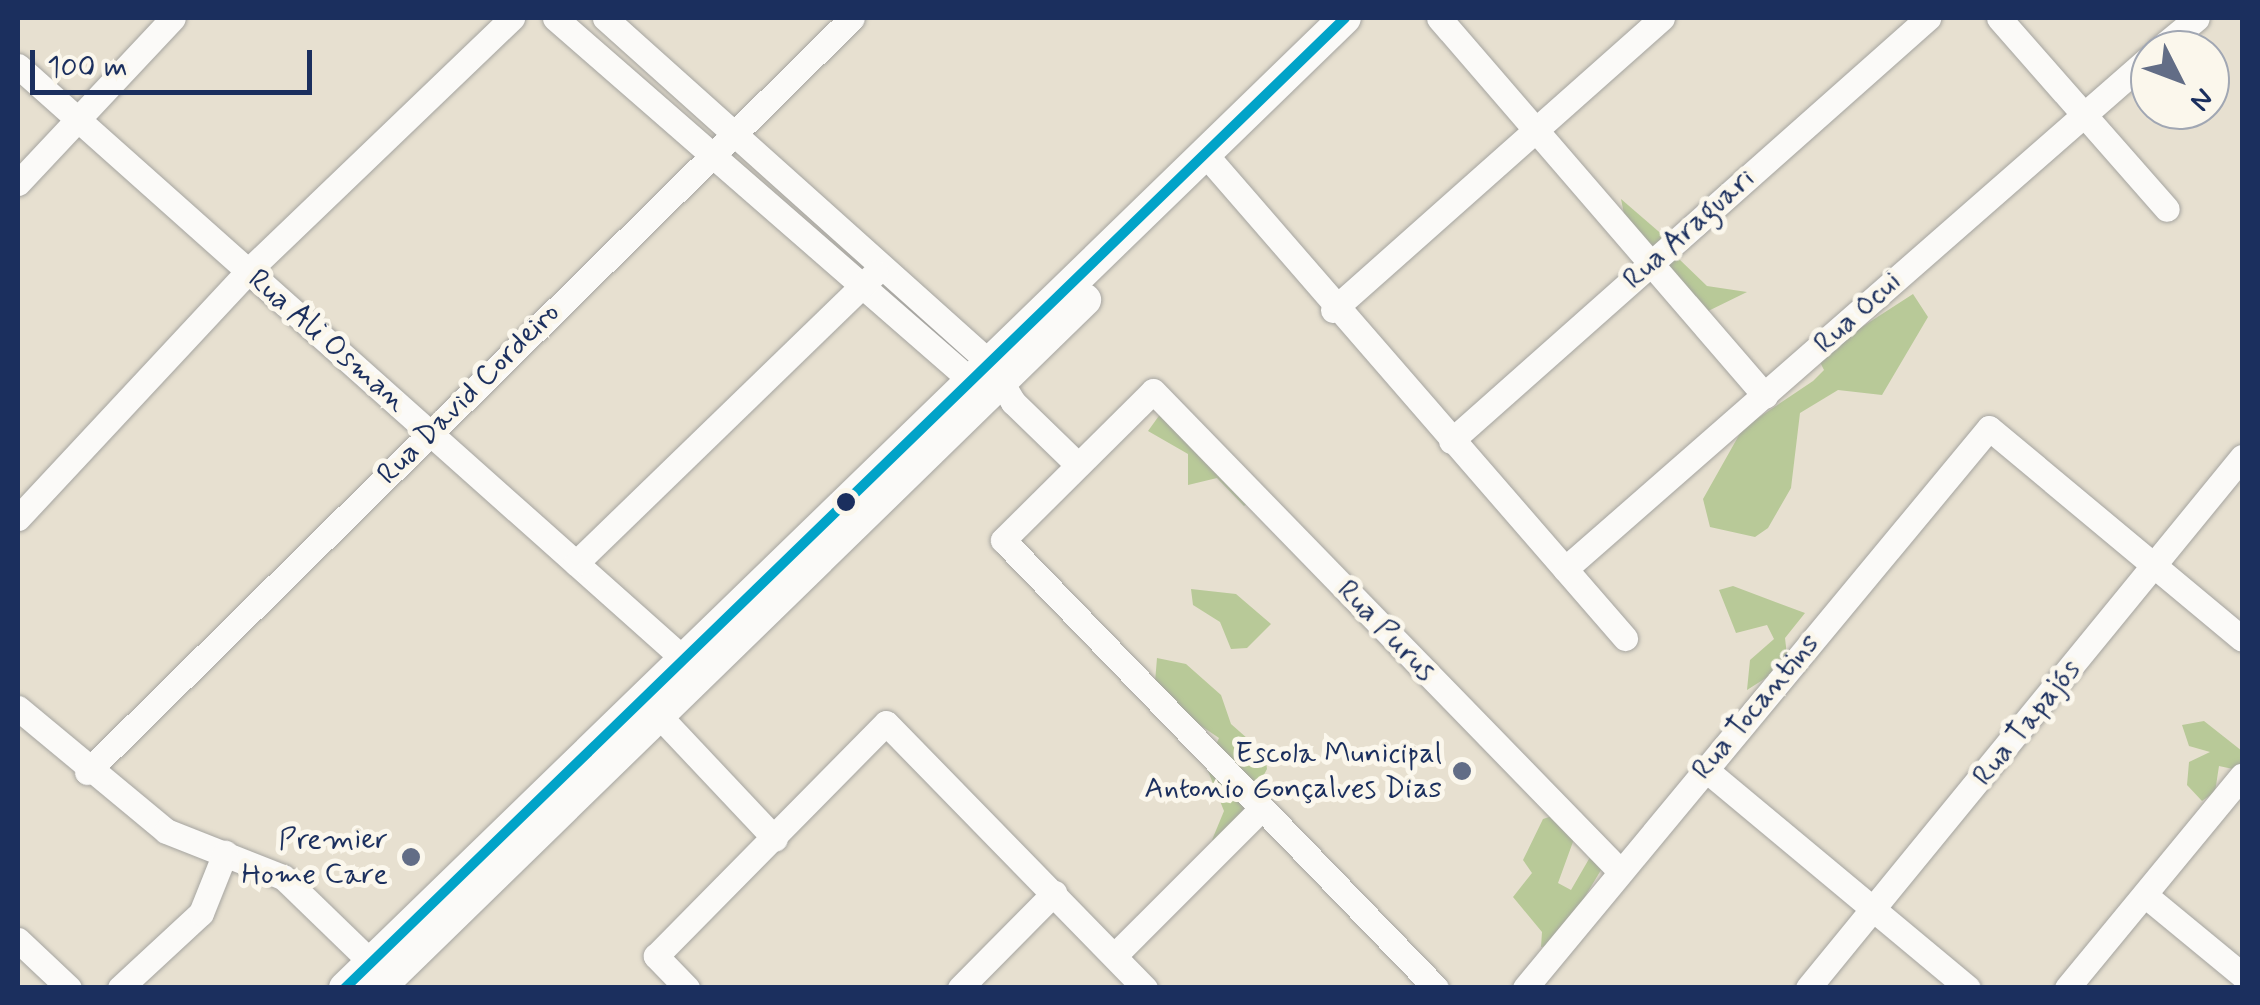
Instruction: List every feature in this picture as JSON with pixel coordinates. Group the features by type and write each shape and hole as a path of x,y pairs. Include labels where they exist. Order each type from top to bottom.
{"main road":[{"path":"345,988 384,979 690,665 994,384 1345,18"},
{"path":"1211,162 1373,18"}],"street":[{"path":"18,184 173,18"},
{"path":"18,518 248,270 512,18"},
{"path":"554,18 863,285 994,384"},
{"path":"605,18 882,266 994,384 1077,464 1003,540 1436,988"},
{"name":"Rua David Cordeiro","path":"86,772 852,18"},
{"path":"1439,18 1648,266 1765,396"},
{"path":"1332,310 1662,18"},
{"name":"Rua Araguari","path":"1451,441 1928,18"},
{"path":"1999,18 2167,209"},
{"name":"Rua Ali Osman","path":"18,66 690,665"},
{"name":"Rua Ocui","path":"1565,569 2130,74"},
{"path":"1211,162 1332,310 1625,638"},
{"path":"576,563 882,266"},
{"name":"Rua Purus","path":"1077,464 1153,391 1619,870"},
{"name":"Rua Tocantins","path":"1525,988 1989,428 2155,567"},
{"name":"Rua Tapajós","path":"1808,988 2242,457"},
{"path":"2155,567 2242,640"},
{"path":"649,705 775,839"},
{"path":"18,708 86,772 166,831 283,877 384,979"},
{"path":"687,988 656,956 886,724 1144,988"},
{"path":"1705,769 1968,988"},
{"path":"2067,988 2242,776"},
{"path":"1115,955 1261,809"},
{"path":"120,988 201,913 225,853"},
{"path":"960,988 1054,893"},
{"path":"2146,894 2242,975"},
{"path":"18,940 69,988"}],"green space":[{"path":"1621,199 1665,237 1655,253 1624,214"},
{"path":"1679,259 1707,286 1747,292 1698,316 1689,288 1673,286 1663,264"},
{"path":"1913,294 1928,317 1882,395 1838,390 1800,413 1791,488 1768,528 1755,537 1710,527 1703,499 1743,428 1813,381 1824,370 1817,356"},
{"path":"1161,413 1253,499 1244,506 1217,478 1188,485 1188,454 1148,431"},
{"path":"1733,586 1805,613 1785,638 1788,664 1747,690 1750,660 1774,639 1767,625 1736,633 1719,590"},
{"path":"1191,589 1236,594 1271,624 1247,648 1231,649 1220,622 1193,605"},
{"path":"1157,658 1186,664 1221,695 1231,724 1265,754 1267,769 1230,838 1212,840 1224,811 1206,766 1219,738 1154,694"},
{"path":"2204,721 2242,751 2242,771 2219,766 2215,792 2202,801 2187,785 2189,762 2210,752 2189,746 2182,725"},
{"path":"1555,815 1574,839 1558,883 1571,890 1593,852 1607,860 1556,945 1541,947 1542,932 1513,897 1532,873 1523,860 1543,819"}],"transit line":[{"path":"345,988 1345,18"}],"place":[{"name":"Escola Municipal Antonio Gonçalves Dias","path":"1462,771"},
{"name":"Premier Home Care","path":"411,857"}]}
